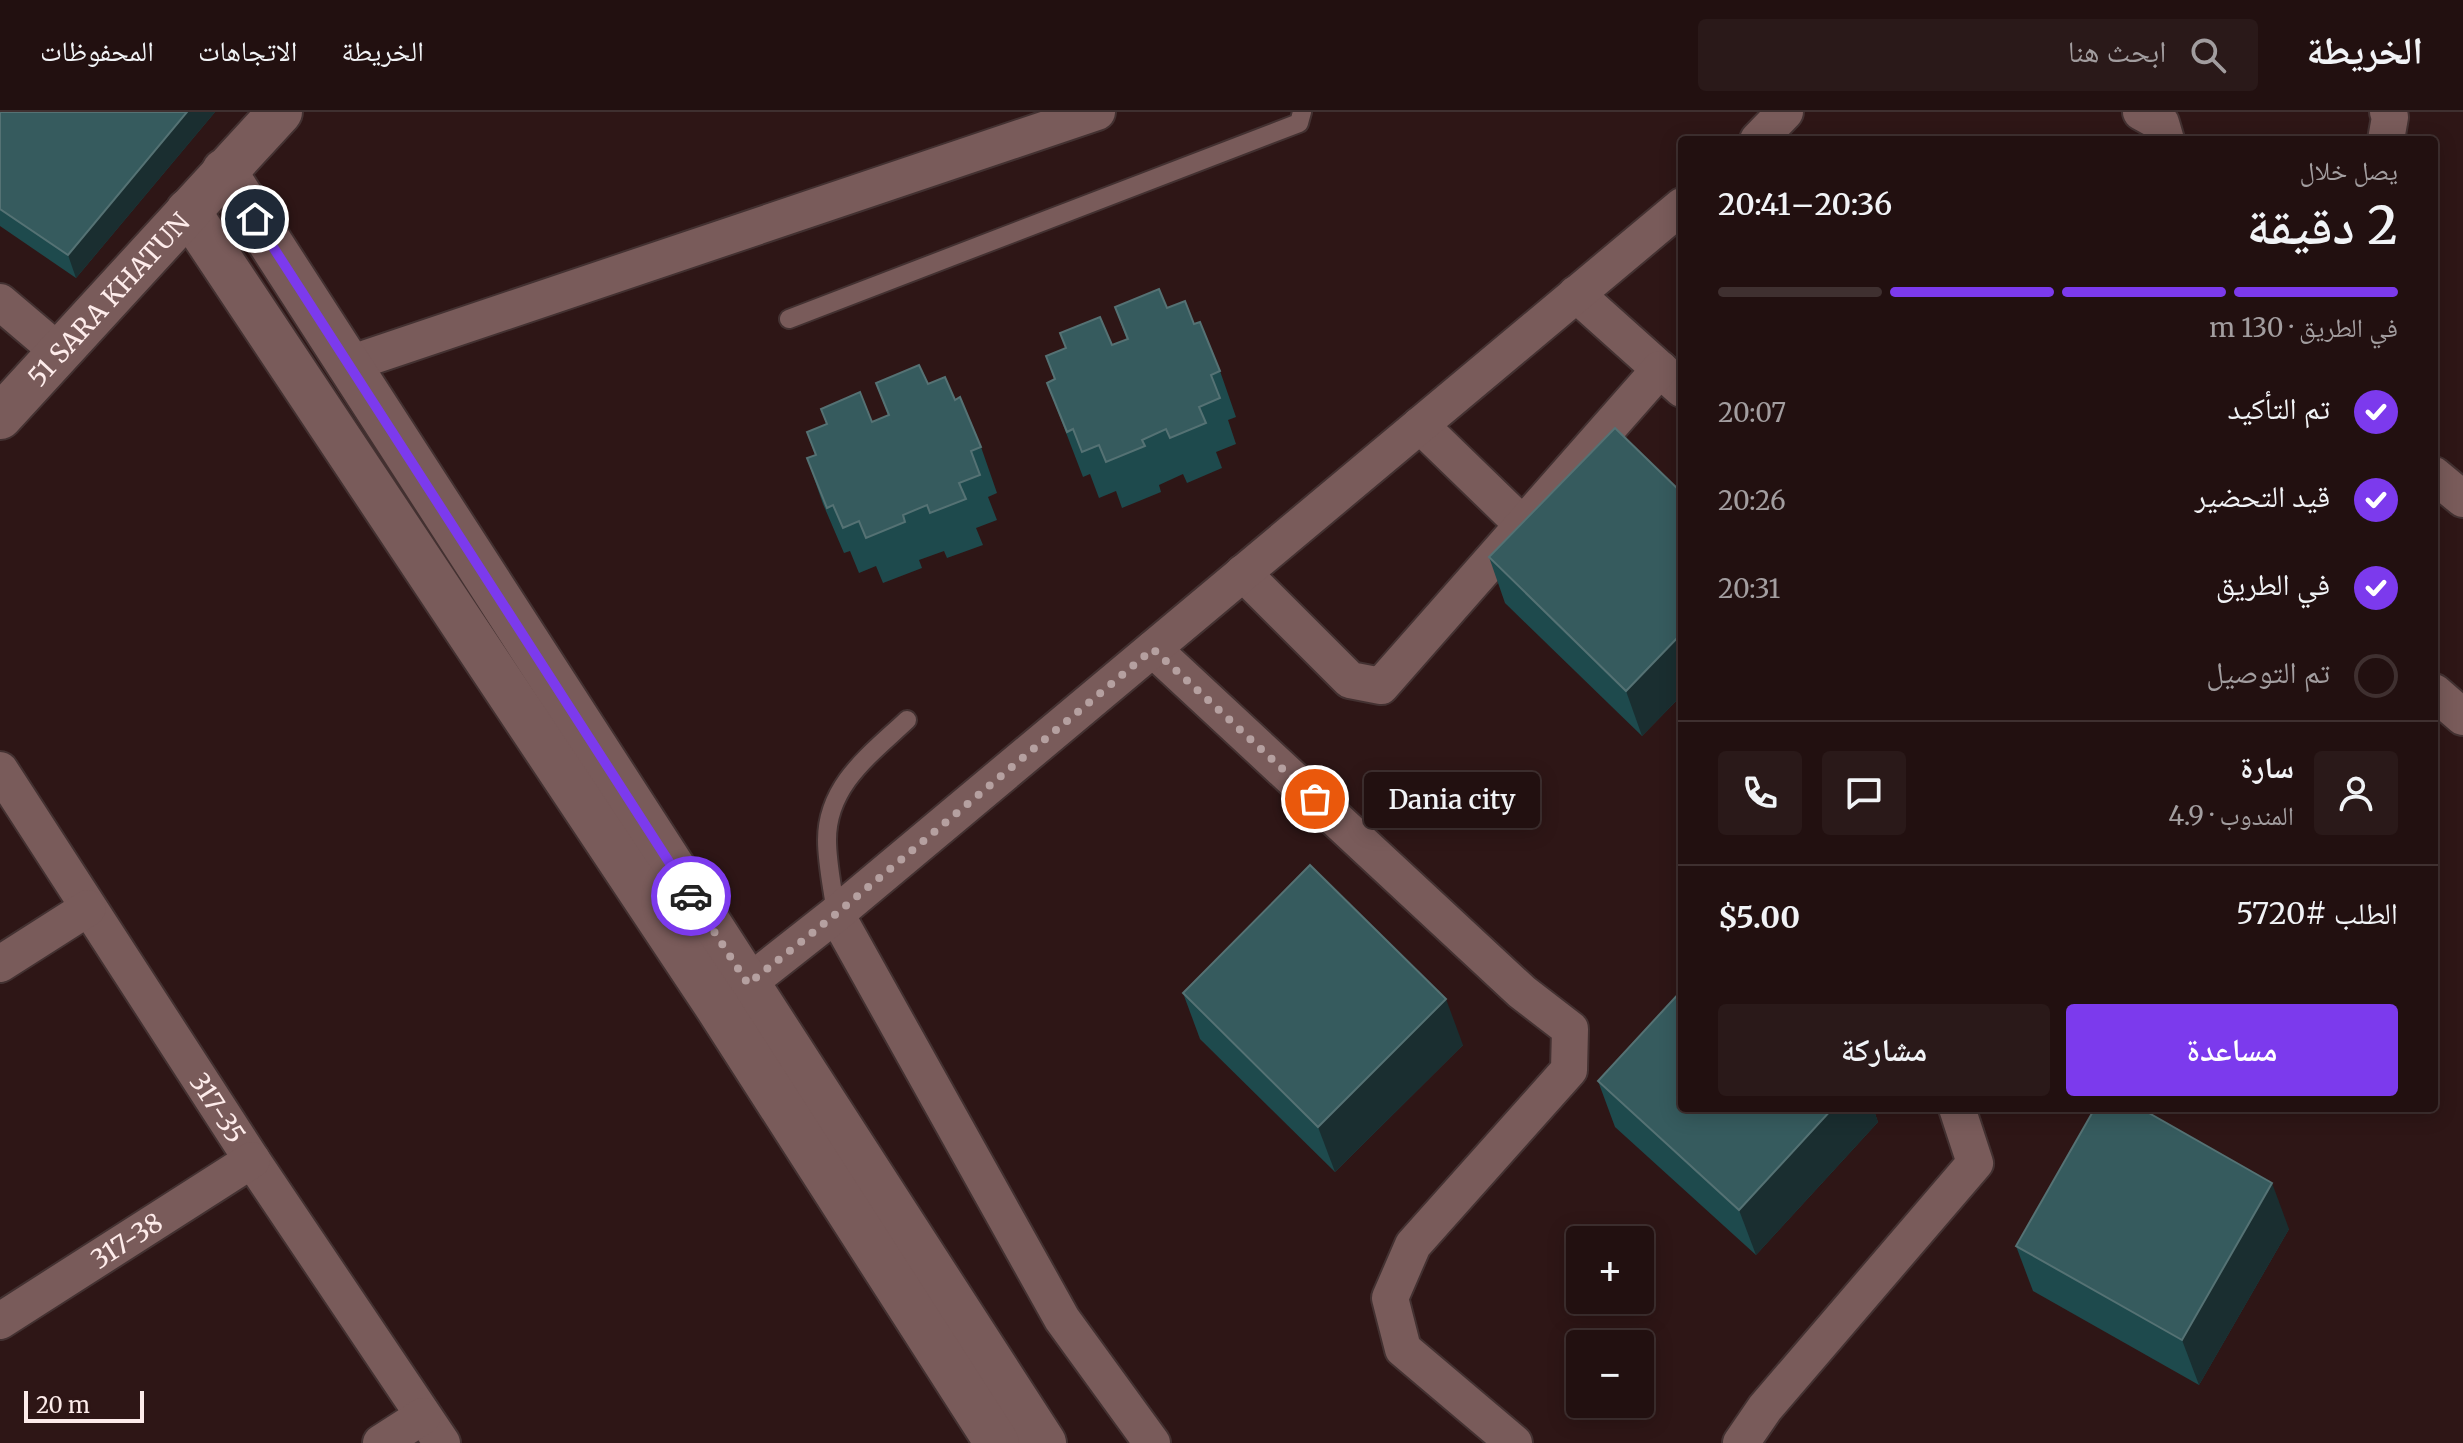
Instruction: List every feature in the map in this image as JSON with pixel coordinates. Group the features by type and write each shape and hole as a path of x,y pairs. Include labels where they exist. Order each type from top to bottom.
{"street":[{"name":"51 SARA KHATUN","path":"0,417 280,112"},
{"path":"349,364 1097,112"},
{"path":"1762,136 1785,112"},
{"path":"2141,112 2161,123 2165,136"},
{"path":"2387,136 2388,112"},
{"path":"224,171 349,364 733,996"},
{"path":"733,996 836,914 1678,209"},
{"path":"188,211 733,996 1021,1439"},
{"path":"1243,573 1350,680 1381,686 1523,525 1671,379 1576,294"},
{"path":"0,302 59,352"},
{"path":"1420,425 1523,525"},
{"path":"2438,478 2463,499"},
{"path":"1153,649 1522,992 1570,1029 1569,1070 1413,1245 1390,1298 1403,1349 1514,1443"},
{"path":"2438,695 2463,717"},
{"name":"317-35","path":"0,770 252,1160 432,1430"},
{"path":"0,964 88,908"},
{"path":"836,914 1062,1319 1152,1443"},
{"path":"1741,1443 1765,1408 1975,1163 1958,1112"},
{"name":"317-38","path":"0,1321 252,1160"},
{"path":"381,1443 432,1430"}],"lane":[{"path":"789,319 1299,123 1302,112"},
{"path":"836,914 827,840 830,812 849,775 907,720"}],"building":[{"path":"0,112 187,112 68,255 0,209"},
{"path":"1159,289 1167,308 1185,301 1194,324 1200,322 1220,371 1211,375 1220,398 1199,407 1206,423 1170,438 1166,429 1142,440 1145,446 1106,462 1099,445 1082,452 1073,429 1067,432 1047,383 1055,379 1046,356 1066,348 1060,333 1100,317 1112,345 1128,339 1115,307"},
{"path":"919,365 928,384 945,377 955,400 960,397 981,447 971,451 980,475 959,483 966,499 930,513 927,505 903,515 905,522 866,538 859,521 843,528 833,505 827,508 807,458 816,455 807,432 827,424 821,409 860,392 872,422 889,415 876,383"},
{"path":"1615,428 1678,489 1678,637 1626,691 1489,557"},
{"path":"1310,865 1446,999 1318,1127 1183,993"},
{"path":"1678,994 1678,1112 1829,1112 1739,1210 1598,1081"},
{"path":"2093,1112 2147,1112 2272,1183 2182,1340 2016,1246"}],"way so far":[{"path":"691,896 748,984 1153,649 1315,799"}],"place":[{"name":"Dania city","path":"1315,799"}],"route":[{"path":"255,219 691,896"}]}
